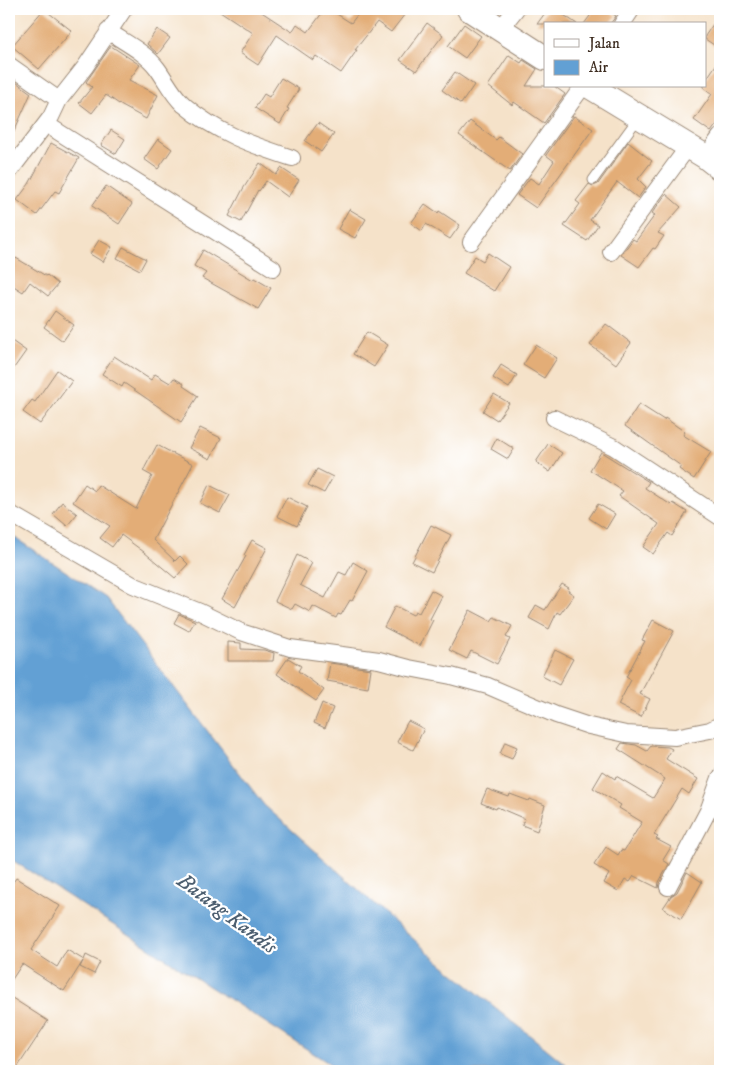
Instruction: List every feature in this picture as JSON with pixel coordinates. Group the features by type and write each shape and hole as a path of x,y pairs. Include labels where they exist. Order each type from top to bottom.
{"street":[{"path":"9,172 46,124 59,100 85,67 124,9"},
{"path":"469,9 544,57"},
{"path":"501,28 516,9"},
{"path":"623,22 632,9"},
{"path":"108,31 138,51 156,67 171,91 182,104 205,121 244,142 292,158"},
{"path":"9,65 59,100"},
{"path":"471,242 582,88"},
{"path":"592,88 705,158"},
{"path":"46,124 273,268"},
{"path":"611,252 705,158 720,137"},
{"path":"554,418 614,447 720,517"},
{"path":"9,512 133,585 200,612 241,632 290,648 380,660 408,668 451,676 488,686 564,718 626,734 676,737 710,730 720,725"},
{"path":"668,887 714,814 720,778"}],"lane":[{"path":"594,180 640,117"}],"water":[{"name":"Batang Kandis","path":"9,534 106,598 264,805 438,961 574,1071 341,1071 9,858"}],"building":[{"path":"44,9 72,31 39,69 12,46"},
{"path":"217,9 257,9 292,32 297,24 308,32 325,9 329,9 351,23 360,9 398,9 405,14 391,32 377,22 355,50 357,50 341,73 316,56 313,60 277,35 258,65 240,53 253,33"},
{"path":"548,9 555,9 574,22 544,22 544,24 537,24"},
{"path":"595,9 605,9 616,16 612,22 585,22"},
{"path":"720,14 720,49 706,40 706,35"},
{"path":"427,23 443,35 416,71 400,60"},
{"path":"464,24 481,36 465,58 448,46"},
{"path":"157,29 170,38 158,54 147,44"},
{"path":"111,46 140,65 129,80 158,95 146,119 106,95 92,113 79,103 92,87 86,82"},
{"path":"509,55 521,63 523,60 537,69 526,86 557,88 565,94 544,123 514,102 512,105 488,86"},
{"path":"720,59 720,120 711,132 694,120 712,94 704,88 706,80"},
{"path":"455,72 474,85 461,104 442,90"},
{"path":"9,77 31,93 9,143"},
{"path":"281,78 299,89 280,124 255,108 264,94 269,97"},
{"path":"574,116 593,129 536,208 517,195 530,178 539,184 554,161 546,155"},
{"path":"470,121 496,140 499,137 522,154 510,171 459,135"},
{"path":"318,123 334,134 321,152 305,141"},
{"path":"111,130 125,139 116,154 101,145"},
{"path":"158,139 172,149 158,169 144,159"},
{"path":"628,142 652,161 638,179 646,187 638,198 617,182 590,220 598,225 587,241 564,226 580,204 576,201 589,184 593,186 598,184"},
{"path":"51,143 79,158 59,193 55,191 37,215 17,200 29,184"},
{"path":"260,163 276,175 281,168 299,180 288,197 266,181 258,190 241,222 229,216 243,189"},
{"path":"106,186 132,204 119,224 92,206"},
{"path":"666,194 681,207 658,233 664,236 639,267 621,255 633,239 636,241 655,215 652,213"},
{"path":"425,204 460,225 450,239 426,224 422,231 411,223"},
{"path":"349,209 366,219 355,238 338,229"},
{"path":"99,240 112,247 103,262 90,254"},
{"path":"123,247 146,259 140,270 117,258"},
{"path":"203,250 253,280 254,278 271,288 258,309 202,278 206,273 194,266"},
{"path":"488,253 509,267 494,291 464,273 475,256 483,261"},
{"path":"9,258 14,261 16,258 47,275 58,284 48,296 30,282 23,292 9,283"},
{"path":"55,311 74,325 63,341 44,327"},
{"path":"606,324 631,343 616,364 590,345"},
{"path":"367,332 388,345 374,367 353,354"},
{"path":"9,339 26,351 9,375"},
{"path":"536,345 557,358 544,378 523,365"},
{"path":"114,356 151,380 155,374 170,383 174,378 198,396 181,422 124,383 122,387 102,374"},
{"path":"501,365 517,375 509,388 493,378"},
{"path":"57,370 72,381 40,424 23,412 32,400 35,402"},
{"path":"494,394 509,403 497,420 483,411"},
{"path":"639,404 664,420 665,418 685,432 683,435 711,452 694,479 679,469 681,466 625,426"},
{"path":"200,428 221,438 210,459 189,448"},
{"path":"497,438 514,449 508,459 491,449"},
{"path":"548,444 562,453 550,472 536,462"},
{"path":"157,445 193,464 153,540 175,561 180,556 188,564 175,578 121,535 112,547 100,538 110,526 73,502 85,484 95,491 98,485 136,509 152,476 143,471"},
{"path":"601,452 649,482 645,488 671,505 673,503 687,512 672,536 668,533 653,554 643,547 659,524 619,496 623,491 590,470"},
{"path":"317,469 333,477 324,493 308,485"},
{"path":"209,485 230,495 220,513 200,503"},
{"path":"287,497 307,507 297,526 277,516"},
{"path":"62,502 77,514 67,526 53,514"},
{"path":"598,504 615,514 606,529 589,518"},
{"path":"431,525 451,535 432,572 412,562"},
{"path":"252,540 267,548 235,607 222,599 246,556 244,555"},
{"path":"297,555 312,563 300,585 325,598 339,572 346,575 353,562 368,571 352,601 350,600 341,615 338,614 336,618 313,606 310,612 295,604 292,609 275,601"},
{"path":"562,584 569,588 568,591 574,595 560,614 557,612 549,629 529,618 536,605 545,610"},
{"path":"431,590 442,596 430,619 433,620 420,646 384,627 395,606 413,615 415,611 419,613"},
{"path":"470,610 491,621 494,617 512,626 506,637 510,639 497,664 471,651 467,659 449,650"},
{"path":"179,614 195,621 189,631 174,623"},
{"path":"653,620 674,631 640,694 650,699 641,717 618,705 631,680 626,677 645,641 642,640"},
{"path":"228,642 241,643 241,649 264,650 274,653 273,661 228,661"},
{"path":"555,650 573,659 559,685 542,676"},
{"path":"288,658 301,666 298,671 324,690 316,701 277,674"},
{"path":"330,663 371,669 368,688 327,681"},
{"path":"322,703 333,708 325,728 314,723"},
{"path":"408,721 424,729 413,750 397,742"},
{"path":"505,742 517,747 512,759 500,754"},
{"path":"622,743 636,745 647,751 651,746 668,747 672,749 666,759 698,779 689,794 682,789 654,835 658,837 656,839 671,847 663,860 669,864 659,882 658,888 634,876 630,882 625,879 618,891 604,883 609,874 594,865 606,847 618,855 621,850 624,851 642,822 619,808 621,805 593,788 603,771 615,779 616,776 653,798 665,779 618,749"},
{"path":"487,789 509,797 510,794 545,805 537,831 522,825 525,819 497,807 496,809 481,803"},
{"path":"687,872 702,882 681,919 663,908 671,896 677,892"},
{"path":"16,878 60,906 31,950 57,967 67,950 84,960 86,955 100,962 94,974 80,967 83,961 64,991 22,964 9,984 9,888"},
{"path":"9,996 48,1021 15,1071 9,1071"}]}
